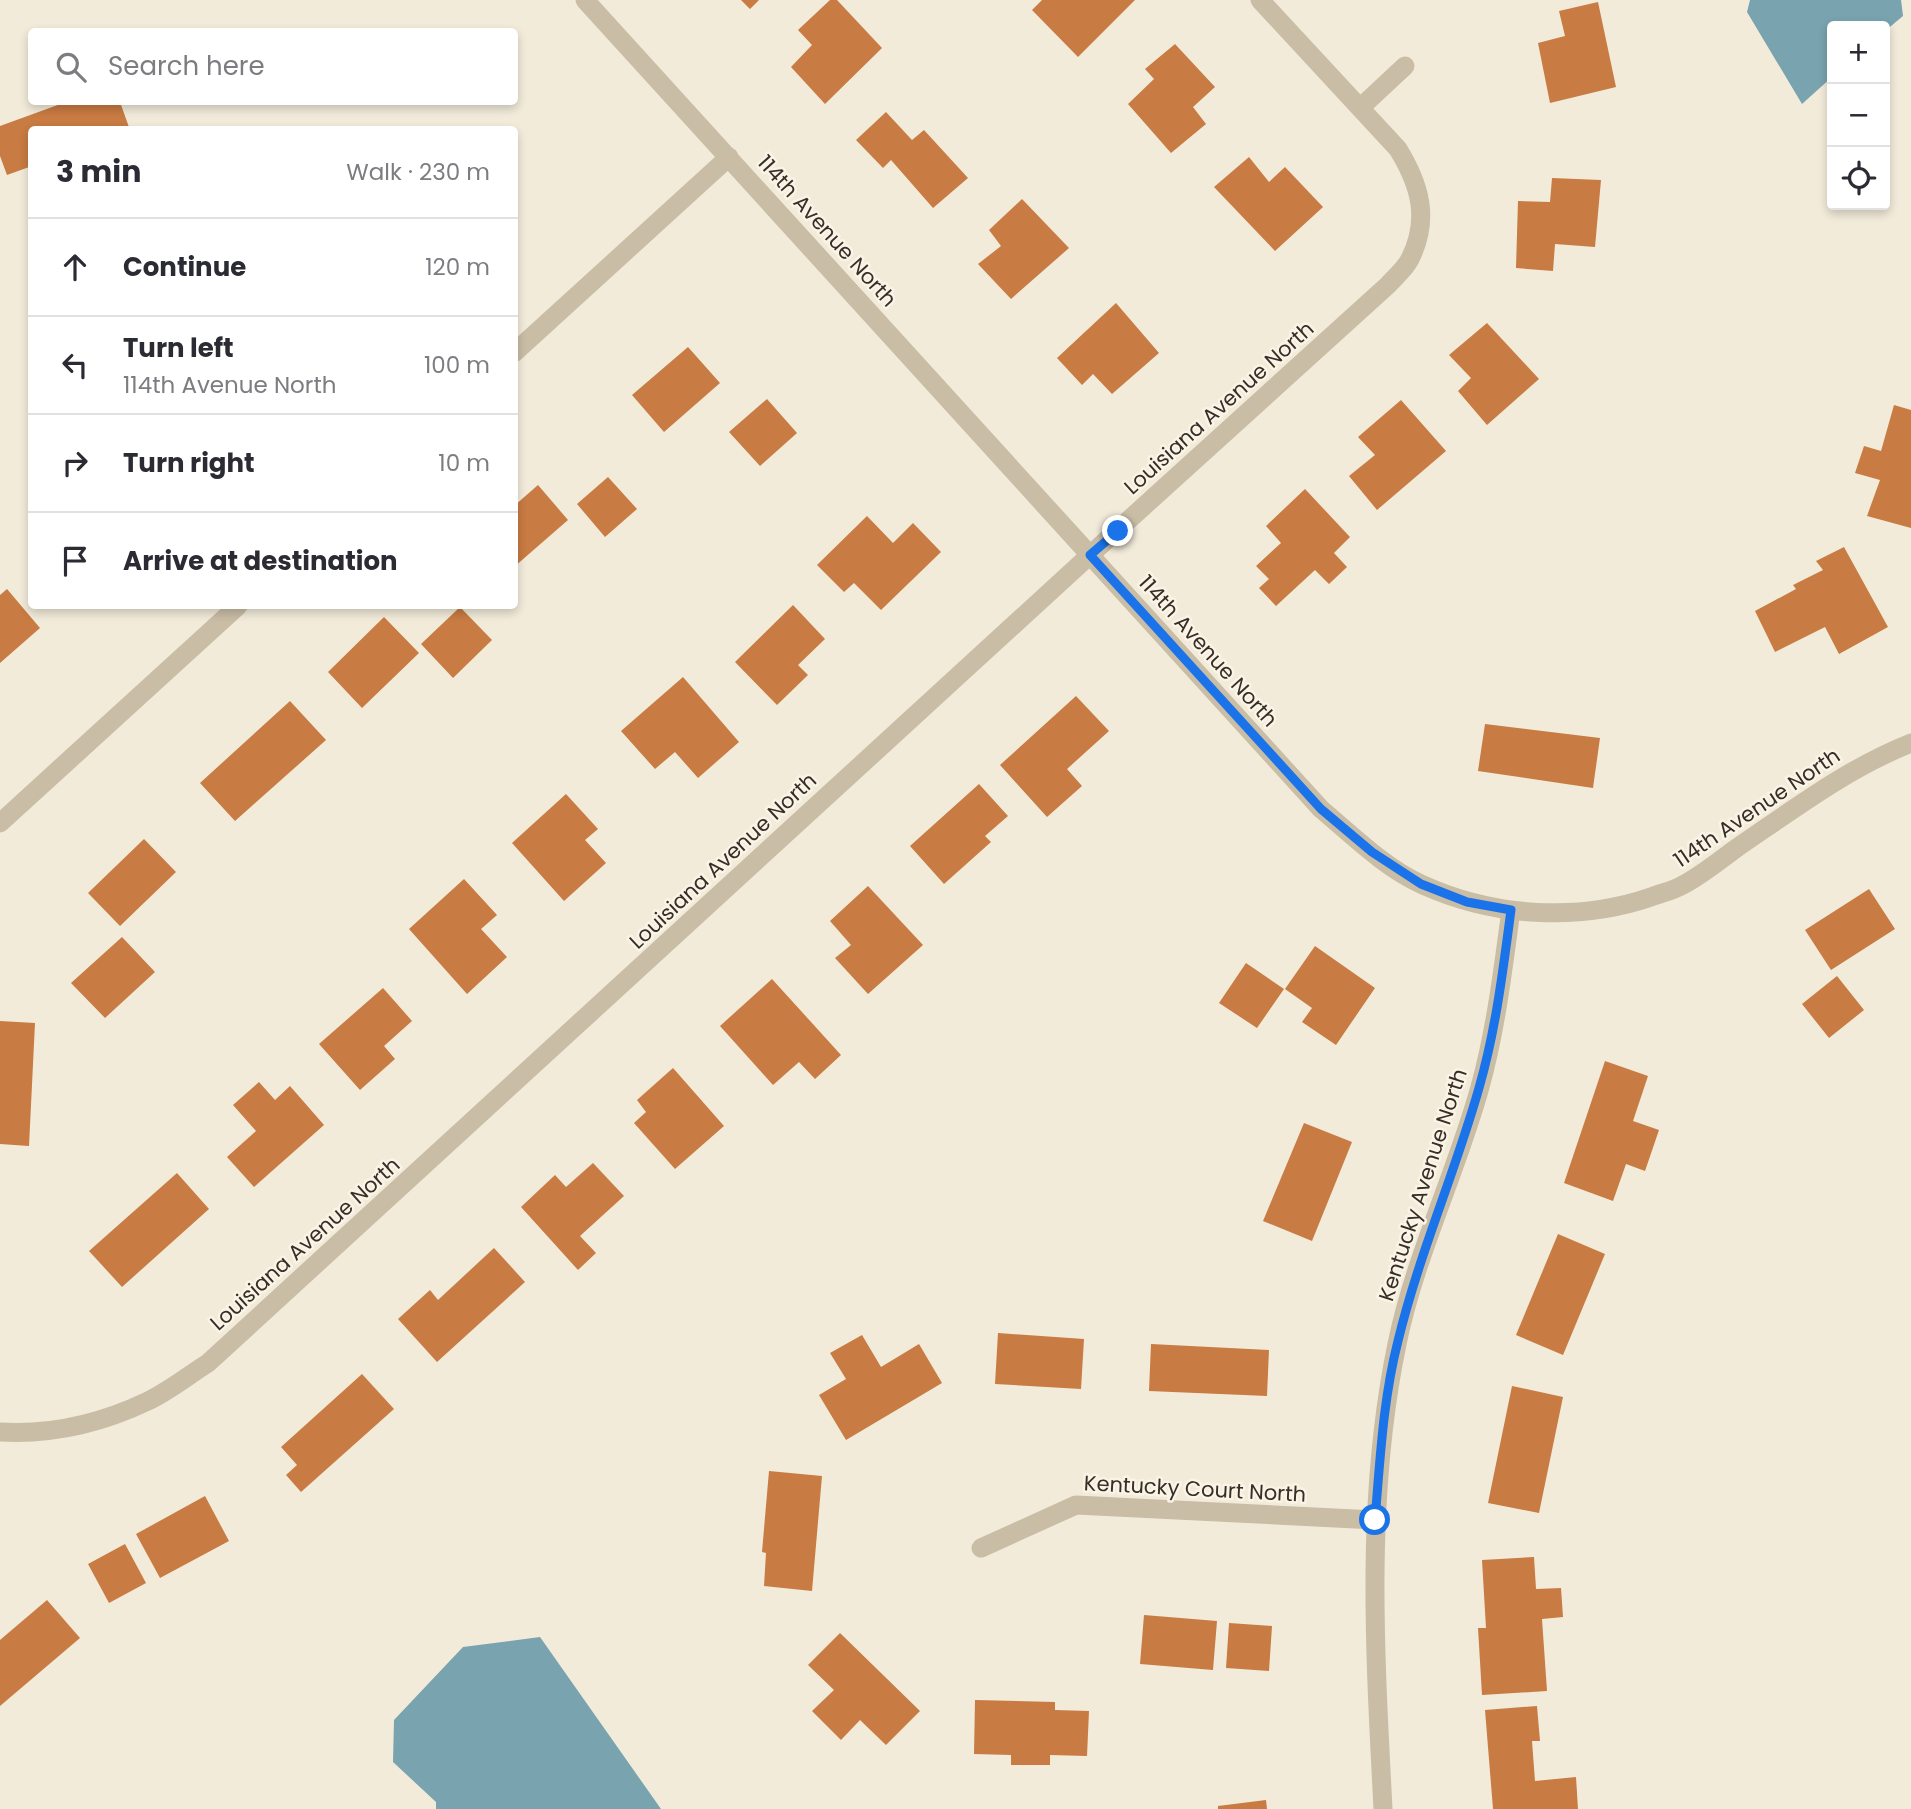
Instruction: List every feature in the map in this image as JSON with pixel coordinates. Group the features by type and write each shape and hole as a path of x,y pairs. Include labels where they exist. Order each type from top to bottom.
{"street":[{"name":"114th Avenue North","path":"585,0 1321,809 1372,852 1421,884 1467,902 1511,910 1568,914 1626,905 1682,886 1797,806 1874,758 1911,743"},
{"path":"1260,0 1360,108 1405,66"},
{"name":"Louisiana Avenue North","path":"0,1432 85,1426 149,1401 208,1363 1388,285 1409,261 1420,232 1421,199 1413,173 1398,149 1360,108"},
{"path":"518,350 729,157"},
{"path":"0,823 235,609"},
{"name":"Kentucky Avenue North","path":"1383,1809 1375,1646 1375,1520 1381,1440 1397,1343 1425,1246 1480,1087 1499,1004 1511,910"},
{"name":"Kentucky Court North","path":"981,1548 1076,1505 1375,1520"}],"water":[{"path":"1750,0 1901,0 1903,16 1890,27 1890,21 1827,21 1827,82 1802,104 1747,12"},
{"path":"540,1637 661,1809 436,1809 436,1802 393,1762 394,1720 463,1647"}],"building":[{"path":"741,0 759,0 750,9"},
{"path":"830,0 837,0 882,48 825,104 791,67 812,45 798,30"},
{"path":"1042,0 1135,0 1078,57 1032,10"},
{"path":"1598,2 1616,87 1550,103 1538,43 1565,36 1559,11"},
{"path":"1175,44 1215,87 1193,107 1206,124 1171,153 1128,104 1154,79 1145,69"},
{"path":"58,105 121,105 129,126 28,126 28,167 7,175 0,156 0,126"},
{"path":"886,112 912,140 924,130 968,178 933,208 891,160 883,168 856,140"},
{"path":"1249,157 1269,182 1285,167 1323,207 1275,251 1214,187"},
{"path":"1552,178 1601,180 1595,247 1555,244 1553,271 1516,268 1518,201 1550,202"},
{"path":"1022,199 1069,248 1011,299 978,264 1001,246 989,230"},
{"path":"1116,303 1159,353 1112,394 1093,374 1082,385 1057,358"},
{"path":"1487,323 1539,379 1487,425 1458,391 1471,378 1449,355"},
{"path":"688,347 720,383 664,432 632,395"},
{"path":"767,399 797,433 760,466 729,432"},
{"path":"1401,400 1446,451 1377,510 1349,476 1375,455 1358,437"},
{"path":"1894,405 1911,410 1911,528 1867,516 1880,480 1855,473 1864,446 1881,451"},
{"path":"608,477 637,509 605,537 577,504"},
{"path":"538,485 568,520 518,564 518,502"},
{"path":"1305,489 1350,537 1334,553 1347,567 1329,584 1315,570 1276,606 1259,588 1269,579 1256,566 1281,543 1266,526"},
{"path":"867,516 893,543 913,523 941,552 881,610 854,583 844,592 817,565"},
{"path":"1844,547 1888,627 1839,654 1825,627 1775,652 1755,611 1796,589 1793,585 1823,570 1816,561"},
{"path":"7,589 40,628 0,663 0,595"},
{"path":"793,605 825,639 798,665 808,675 777,705 735,662"},
{"path":"458,609 462,609 492,640 453,678 421,644"},
{"path":"384,617 419,653 362,708 328,672"},
{"path":"683,677 739,742 698,778 675,752 655,769 621,731"},
{"path":"1076,696 1109,731 1067,769 1082,786 1047,817 1000,765"},
{"path":"290,701 326,740 235,821 200,783"},
{"path":"1485,724 1600,738 1593,788 1478,771"},
{"path":"979,784 1008,816 985,836 991,842 944,884 910,846"},
{"path":"566,794 598,829 585,840 606,863 564,901 512,843"},
{"path":"144,839 176,872 120,926 88,893"},
{"path":"464,879 497,915 481,929 507,957 467,994 409,929"},
{"path":"868,886 923,945 868,994 835,958 851,945 830,921"},
{"path":"1869,889 1895,929 1831,970 1805,930"},
{"path":"122,937 155,972 105,1018 71,983"},
{"path":"1315,946 1375,988 1336,1045 1302,1022 1312,1008 1285,989"},
{"path":"1246,963 1284,989 1257,1028 1219,1003"},
{"path":"1837,976 1864,1010 1829,1038 1802,1004"},
{"path":"772,979 841,1055 815,1079 799,1062 773,1085 720,1026"},
{"path":"383,988 412,1021 384,1046 395,1059 360,1090 319,1044"},
{"path":"0,1021 35,1023 29,1146 0,1144"},
{"path":"1605,1061 1648,1076 1633,1121 1659,1130 1645,1171 1626,1164 1613,1201 1564,1183"},
{"path":"673,1068 724,1126 675,1169 634,1123 646,1112 637,1100"},
{"path":"259,1082 275,1100 290,1086 324,1125 254,1187 227,1157 256,1131 233,1105"},
{"path":"1304,1123 1352,1142 1312,1241 1263,1221"},
{"path":"593,1163 624,1196 580,1236 596,1253 578,1270 521,1207 555,1175 566,1187"},
{"path":"177,1173 209,1209 122,1287 89,1251"},
{"path":"1558,1234 1605,1254 1563,1355 1516,1335"},
{"path":"494,1248 525,1282 437,1362 398,1319 430,1290 438,1300"},
{"path":"998,1333 1084,1339 1081,1389 995,1384"},
{"path":"862,1335 881,1367 919,1344 942,1383 846,1440 819,1395 846,1379 830,1353"},
{"path":"1151,1344 1269,1350 1267,1396 1149,1391"},
{"path":"362,1374 394,1409 301,1492 286,1475 297,1465 281,1447"},
{"path":"1512,1386 1563,1397 1539,1513 1488,1503"},
{"path":"769,1471 822,1476 812,1591 764,1586 766,1553 762,1552"},
{"path":"205,1496 229,1541 160,1578 136,1534"},
{"path":"125,1544 146,1583 109,1603 88,1564"},
{"path":"1534,1557 1536,1589 1561,1588 1563,1617 1542,1619 1547,1691 1482,1695 1478,1628 1486,1628 1482,1560"},
{"path":"47,1600 80,1638 0,1706 0,1640"},
{"path":"1144,1615 1217,1621 1213,1670 1140,1664"},
{"path":"1229,1623 1272,1626 1269,1671 1226,1668"},
{"path":"840,1633 920,1711 886,1745 860,1720 841,1740 812,1711 834,1690 808,1665"},
{"path":"975,1700 1055,1702 1055,1710 1089,1711 1087,1756 1050,1755 1050,1765 1011,1765 1011,1755 974,1754"},
{"path":"1537,1706 1540,1741 1532,1741 1535,1781 1576,1777 1578,1809 1493,1809 1485,1710"},
{"path":"1266,1800 1267,1809 1218,1809 1218,1806"}],"route":[{"path":"1118,531 1090,555 1321,809 1372,852 1421,884 1467,902 1511,910 1499,1004 1480,1087 1425,1246 1397,1343 1381,1440 1375,1520"}]}
